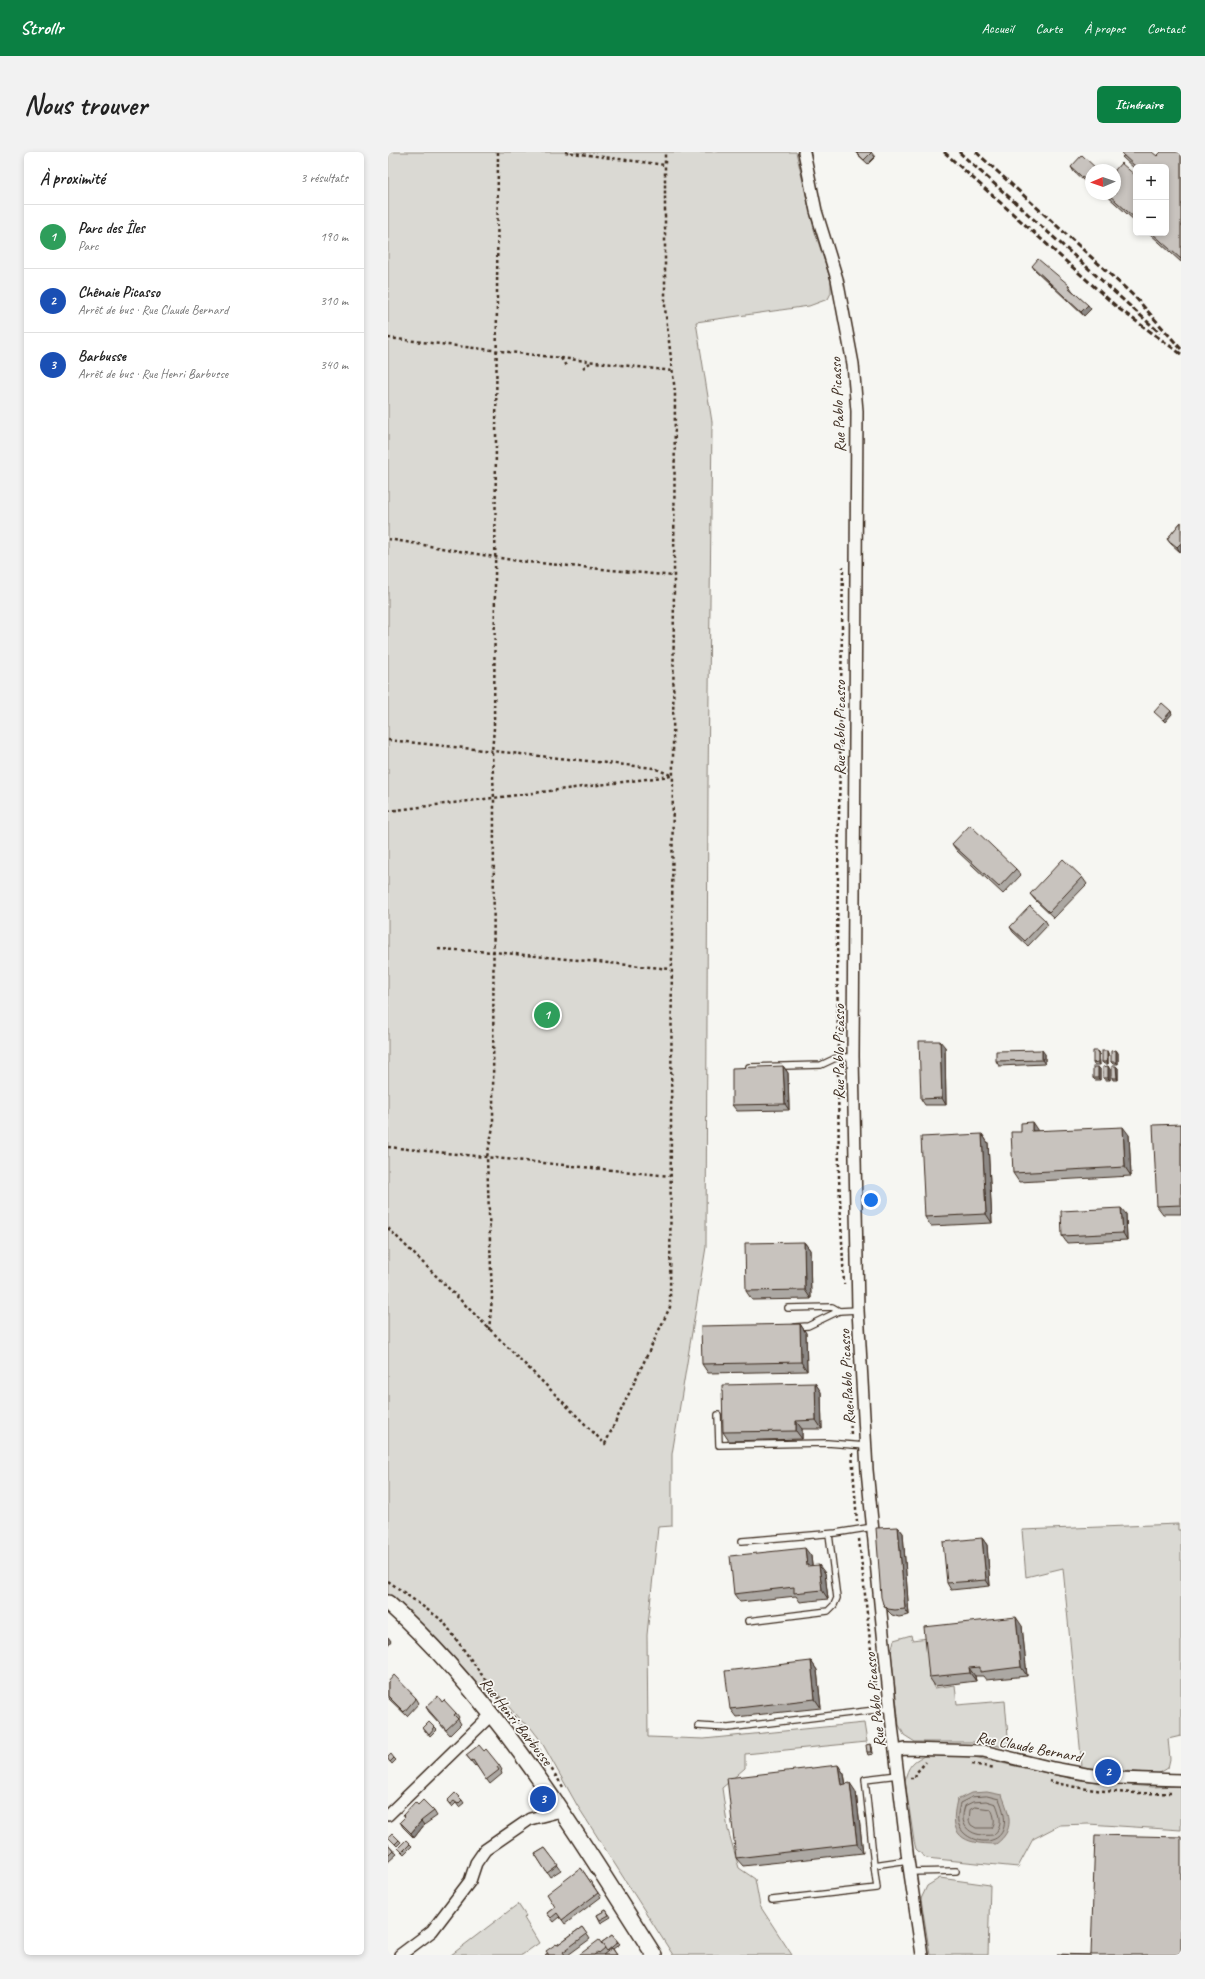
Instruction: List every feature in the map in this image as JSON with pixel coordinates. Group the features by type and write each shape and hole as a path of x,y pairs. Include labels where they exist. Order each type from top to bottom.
{"street":[{"name":"Rue Pablo Picasso","path":"804,152 816,211 839,286 853,364 857,411 853,1057 858,1310 866,1446 873,1527 908,1860 922,1955"},
{"name":"Rue Henri Barbusse","path":"388,1603 427,1640 459,1676 519,1750 561,1811 654,1955"},
{"path":"388,1815 491,1715"},
{"name":"Rue Claude Bernard","path":"896,1751 905,1749 982,1751 1053,1768 1086,1774 1117,1778 1181,1780"},
{"path":"400,1955 432,1931 470,1881 476,1863 485,1850 530,1818 561,1811"}],"lane":[{"path":"749,1067 820,1065 838,1057 853,1057"},
{"path":"788,1308 832,1307 839,1311"},
{"path":"785,1327 808,1326 839,1311 858,1310"},
{"path":"718,1415 719,1445 827,1443 866,1446"},
{"path":"742,1541 830,1534 873,1527"},
{"path":"748,1621 828,1611 834,1606 837,1598 830,1534"},
{"path":"698,1726 728,1728 891,1708"},
{"path":"772,1900 877,1888 865,1779 899,1777"},
{"path":"874,1865 908,1860"},
{"path":"910,1872 956,1871"}],"path":[{"path":"489,1330 492,1298 487,1157 494,1126 494,799 492,752 494,728 498,152"},
{"path":"565,152 665,165"},
{"path":"388,1228 605,1444 670,1307 675,392 665,308 665,152"},
{"path":"388,338 673,371"},
{"path":"560,357 566,366"},
{"path":"583,368 590,362"},
{"path":"388,539 494,558 674,576"},
{"path":"388,740 654,768 673,776"},
{"path":"388,811 673,776"},
{"path":"438,949 494,952 671,969"},
{"path":"388,1147 670,1176"},
{"path":"899,1777 915,1778 916,1773 925,1762 930,1762"},
{"path":"969,1764 997,1768"},
{"path":"1046,1780 1089,1789 1128,1793 1174,1793"}],"shaded area":[{"path":"388,152 796,152 814,229 831,281 831,293 828,299 809,306 696,322 712,422 708,783 706,1247 672,1454 672,1526 658,1527 647,1635 648,1737 704,1739 864,1723 867,1742 745,1754 745,1768 722,1788 728,1830 739,1868 755,1879 760,1906 792,1955 673,1955 577,1805 541,1741 531,1728 520,1720 495,1690 484,1698 418,1622 388,1595"},
{"path":"1178,1524 1178,1530 1181,1530 1181,1736 1168,1739 1170,1759 1168,1768 1158,1774 1082,1767 1063,1568 1026,1577 1022,1530"},
{"path":"911,1635 912,1640 928,1638 934,1688 955,1685 957,1705 1005,1701 1009,1748 980,1742 915,1742 904,1735 899,1725 891,1652 894,1640"},
{"path":"929,1755 974,1757 1079,1780 1152,1787 1181,1786 1181,1830 1088,1824 1060,1825 1033,1839 1018,1867 926,1858 916,1849 905,1781 907,1771 912,1764 919,1758"},
{"path":"940,1878 990,1885 988,1955 930,1955 921,1899 927,1886"},
{"path":"518,1904 526,1916 524,1918 539,1943 522,1955 451,1955"}],"water":[{"path":"987,1792 1002,1795 1009,1816 1006,1833 996,1844 984,1844 966,1840 960,1836 956,1830 955,1812 957,1800 971,1793"}],"building":[{"path":"856,152 872,152 864,160"},
{"path":"1124,152 1152,152 1157,156 1161,152 1181,152 1181,259 1155,236 1169,236 1169,164 1133,164 1122,154"},
{"path":"1082,155 1092,164 1085,164 1085,180 1071,167"},
{"path":"1121,163 1133,173 1133,216 1115,200 1121,200"},
{"path":"1038,259 1069,285 1068,287 1088,305 1081,312 1032,266"},
{"path":"1181,522 1181,543 1177,547 1167,539"},
{"path":"1162,703 1171,711 1163,720 1154,712"},
{"path":"970,825 1016,869 999,887 952,844"},
{"path":"1063,859 1082,877 1049,912 1030,894"},
{"path":"1030,906 1045,920 1025,941 1010,927"},
{"path":"919,1041 940,1041 942,1098 921,1099"},
{"path":"1042,1050 1042,1060 996,1061 996,1051"},
{"path":"1116,1050 1116,1062 1111,1062 1111,1051"},
{"path":"1093,1051 1098,1051 1098,1062 1093,1063"},
{"path":"1102,1051 1107,1051 1107,1062 1102,1062"},
{"path":"783,1066 785,1104 732,1105 732,1068"},
{"path":"1108,1066 1108,1078 1103,1078 1103,1067"},
{"path":"1112,1066 1116,1066 1117,1078 1112,1078"},
{"path":"1093,1067 1098,1067 1098,1078 1093,1078"},
{"path":"1032,1122 1032,1131 1123,1127 1125,1167 1013,1173 1011,1132 1021,1132 1021,1123"},
{"path":"1181,1124 1181,1205 1157,1206 1153,1125"},
{"path":"982,1134 986,1214 925,1217 921,1137"},
{"path":"1121,1208 1123,1233 1062,1236 1061,1211"},
{"path":"804,1242 805,1290 746,1291 745,1243"},
{"path":"800,1324 801,1362 702,1364 701,1326"},
{"path":"815,1383 816,1420 796,1421 796,1431 723,1432 722,1385"},
{"path":"898,1527 905,1609 895,1610 888,1609 883,1604 881,1597 876,1528"},
{"path":"982,1538 986,1580 947,1583 943,1542"},
{"path":"805,1548 807,1566 819,1565 822,1590 794,1593 794,1587 734,1594 730,1556"},
{"path":"1016,1617 1021,1667 980,1672 980,1667 969,1668 970,1673 929,1677 924,1627"},
{"path":"811,1661 815,1699 730,1709 725,1671"},
{"path":"394,1675 416,1698 404,1712 388,1696 388,1682"},
{"path":"438,1696 442,1702 444,1700 456,1713 454,1715 458,1719 446,1730 426,1707"},
{"path":"429,1722 435,1728 429,1735 423,1728"},
{"path":"870,1744 871,1752 867,1752 866,1745"},
{"path":"479,1745 484,1751 486,1749 499,1765 497,1767 499,1770 486,1780 473,1760 471,1761 466,1755"},
{"path":"391,1754 394,1758 390,1762 388,1757"},
{"path":"838,1765 841,1785 850,1783 857,1844 736,1858 727,1778"},
{"path":"455,1793 462,1800 458,1804 454,1801 450,1804 447,1801"},
{"path":"423,1800 434,1811 421,1821 411,1833 400,1822 405,1817 403,1815 415,1802 418,1805"},
{"path":"392,1833 399,1840 395,1844 388,1837"},
{"path":"1095,1835 1181,1837 1181,1955 1091,1955"},
{"path":"406,1840 410,1844 402,1852 398,1848"},
{"path":"388,1844 393,1850 388,1855"},
{"path":"545,1848 558,1865 547,1873 535,1854"},
{"path":"581,1868 598,1893 562,1920 557,1913 551,1918 547,1913 555,1907 547,1894"},
{"path":"606,1910 609,1915 600,1920 597,1915"},
{"path":"582,1927 587,1934 563,1952 565,1955 549,1955 546,1951"},
{"path":"612,1935 618,1942 607,1951 601,1943"},
{"path":"599,1940 605,1948 599,1953 598,1952 594,1955 579,1955"},
{"path":"612,1948 617,1955 603,1955"},
{"path":"1057,1954 1091,1955 1057,1955"}],"railway":[{"path":"944,152 1118,308 1181,354"},
{"path":"959,152 1160,333"},
{"path":"976,152 1135,297 1181,349"}],"place":[{"name":"Parc des Îles","path":"547,1015"},
{"name":"Chênaie Picasso","path":"1108,1772"},
{"name":"Barbusse","path":"543,1799"}]}
